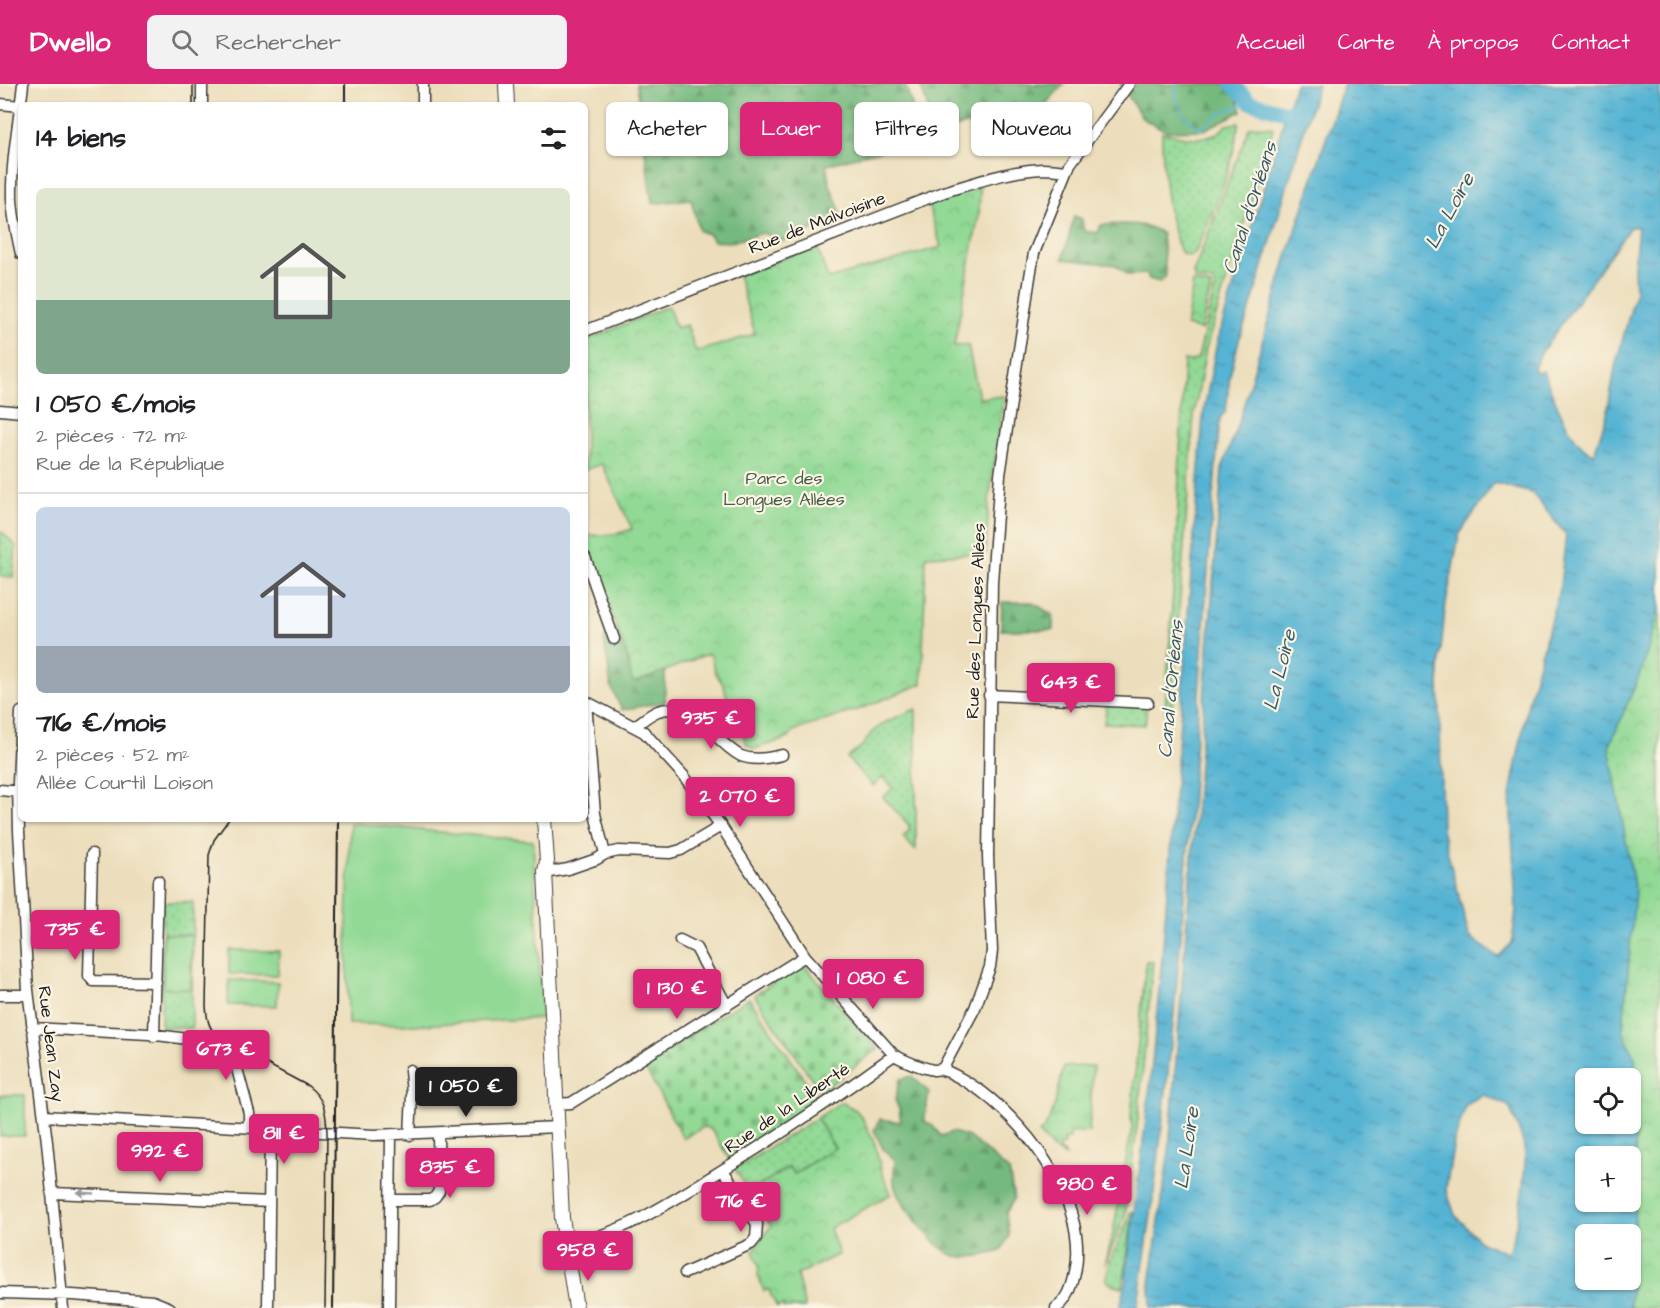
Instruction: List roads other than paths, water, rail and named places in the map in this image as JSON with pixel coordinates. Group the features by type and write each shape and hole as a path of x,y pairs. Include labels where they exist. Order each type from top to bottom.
{"main road":[{"path":"506,84 507,102"},
{"path":"538,822 541,862 545,872"},
{"path":"544,822 558,1127 566,1244 576,1308"}],"street":[{"path":"22,102 24,84"},
{"path":"202,84 202,102"},
{"path":"423,84 423,102"},
{"name":"Rue des Longues Allées","path":"942,1070 975,1008 990,967 992,951 988,866 992,582 1000,475 1034,253 1066,171 1129,84"},
{"path":"0,104 18,106"},
{"path":"18,139 13,166 12,200 18,241"},
{"name":"Rue de Malvoisine","path":"588,330 944,192 1021,172 1043,169 1066,171"},
{"path":"0,410 18,412"},
{"path":"588,565 614,639"},
{"path":"989,695 1148,703"},
{"path":"588,703 638,727 683,775 721,826 806,956 894,1054 901,1059 934,1070 942,1070 982,1092 1010,1117 1044,1160 1060,1186 1071,1211 1076,1248 1076,1270 1069,1293 1056,1308"},
{"path":"638,727 659,710 678,710 687,712 704,723 728,747 741,756 756,759 782,755"},
{"path":"588,736 595,814 604,854"},
{"path":"0,790 18,792"},
{"name":"Rue Jean Zay","path":"21,822 28,994 44,1116 63,1308"},
{"path":"545,872 568,869 597,859 604,854 619,851 670,853 681,850 721,826"},
{"path":"92,854 89,976 93,981 156,982"},
{"path":"154,1036 158,881"},
{"path":"680,940 696,948 727,1006"},
{"path":"557,1104 571,1102 806,956"},
{"path":"0,995 28,994"},
{"path":"32,1028 149,1034 203,1041 231,1059 236,1065 249,1113 249,1127"},
{"name":"Rue de la Liberté","path":"566,1244 603,1234 644,1218 826,1105 894,1054"},
{"path":"410,1070 412,1095 410,1135"},
{"path":"44,1116 391,1136 558,1127"},
{"path":"268,1308 270,1128"},
{"path":"390,1200 430,1200 435,1197 438,1191 438,1134"},
{"path":"389,1308 391,1136"},
{"path":"685,1273 751,1244 756,1238 757,1224 723,1170"},
{"path":"52,1193 269,1202"},
{"path":"0,1293 153,1301 170,1308"}],"water":[{"path":"1295,84 1318,84 1239,340 1230,375 1226,411 1220,418 1187,864 1167,1087 1137,1308 1120,1308 1127,1279 1149,1095 1162,959 1203,416 1217,342 1284,120 1282,117 1285,107 1288,106"},
{"name":"La Loire","path":"1344,84 1660,84 1660,606 1643,667 1609,747 1635,891 1623,1030 1636,1061 1636,1068 1575,1068 1575,1134 1636,1134 1635,1146 1575,1146 1575,1212 1635,1212 1634,1224 1575,1224 1575,1290 1631,1290 1630,1308 1151,1308 1150,1284 1169,1151 1222,469 1240,418 1286,260","holes":["1630,227 1638,227 1634,267 1635,294 1615,367 1607,414 1594,454 1585,449 1577,440 1557,405 1543,371 1537,373 1534,368 1541,353","1494,483 1532,493 1566,535 1560,586 1528,703 1510,795 1516,909 1512,943 1498,957 1469,936 1442,830 1439,672 1445,609 1459,535","1484,1095 1509,1106 1524,1146 1523,1185 1518,1217 1507,1253 1481,1242 1455,1215 1446,1189 1454,1142 1466,1105"]}],"waterway":[{"path":"1176,84 1181,109 1188,120 1198,127 1206,125 1222,112 1250,102"},
{"path":"1232,84 1250,102 1296,115"}],"tram line":[{"path":"193,84 193,102"},
{"path":"227,822 214,840 209,855 207,1016 216,1036 308,1086 324,1106 327,1132 325,1308"}],"railway":[{"path":"345,84 345,102"},
{"path":"333,1308 338,822"}],"water label":[{"name":"Canal d'Orléans","path":"1250,208"},
{"name":"Canal d'Orléans","path":"1171,689"}],"park label":[{"name":"Parc des Longues Allées","path":"784,488"}]}
